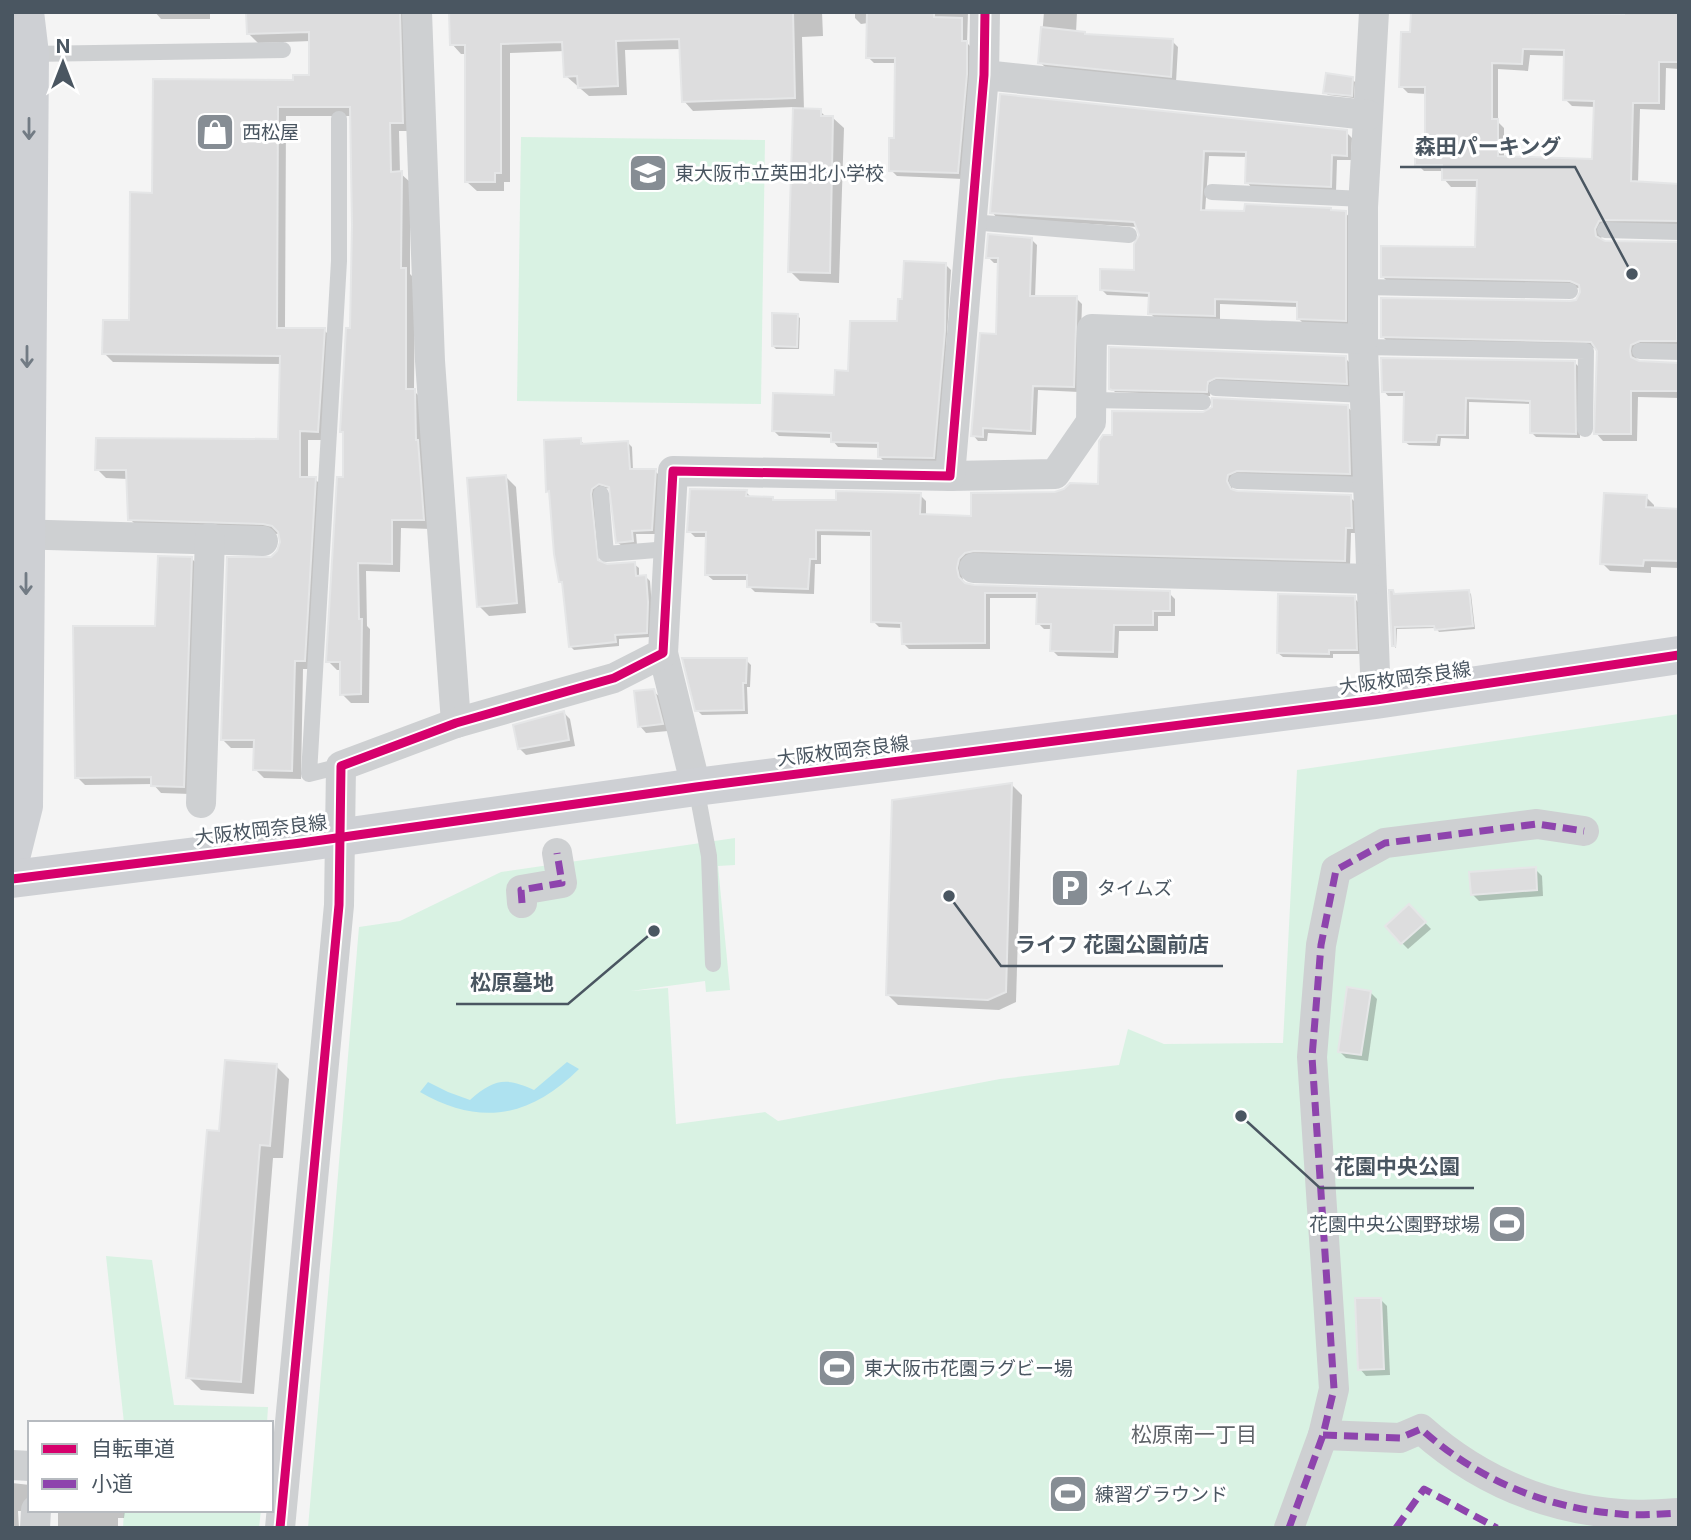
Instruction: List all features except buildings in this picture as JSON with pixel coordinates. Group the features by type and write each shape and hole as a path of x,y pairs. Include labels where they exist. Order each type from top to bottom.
{"main road":[{"path":"12,854 24,806 19,534 21,54 25,12"},
{"name":"大阪枚岡奈良線","path":"12,879 341,837 696,787 1376,700 1679,655"}],"street":[{"path":"417,12 430,361 456,723"},
{"path":"950,476 984,75 985,12"},
{"path":"1374,12 1364,199 1363,343 1376,700"},
{"path":"984,75 1367,115"},
{"path":"696,787 663,653 673,471 950,476 1055,474 1091,422 1092,329 1363,343"},
{"path":"19,534 263,541"},
{"path":"201,803 210,538"},
{"path":"974,568 1371,579"},
{"path":"280,1528 339,905 341,766 456,723 614,678 663,653"},
{"path":"1289,1528 1323,1436 1334,1389 1312,1057 1321,945 1336,870 1385,843 1537,824 1584,831"},
{"path":"522,903 521,890 562,883 557,853"},
{"path":"1323,1436 1400,1438 1421,1429 1461,1462 1533,1497 1579,1509 1622,1515 1679,1513"}],"lane":[{"path":"21,54 283,50"},
{"path":"340,119 340,261 309,774 341,766"},
{"path":"1212,192 1364,199"},
{"path":"971,222 1129,235"},
{"path":"1605,230 1679,232"},
{"path":"1363,287 1570,291"},
{"path":"1363,343 1586,351 1585,429"},
{"path":"1640,351 1679,352"},
{"path":"1216,388 1365,396"},
{"path":"1091,400 1203,402"},
{"path":"1237,481 1367,485"},
{"path":"601,494 606,554 669,549"},
{"path":"696,787 709,856 713,964"}],"green space":[{"path":"521,137 765,140 761,404 517,401"},
{"path":"1679,714 1679,1528 308,1528 359,927 400,921 501,872 735,838 735,865 718,866 730,990 706,992 705,981 631,991 668,988 676,1124 765,1112 778,1121 1000,1079 1119,1065 1128,1029 1164,1044 1283,1043 1297,770"},
{"path":"106,1256 152,1260 174,1405 268,1407 267,1421 124,1421"},
{"path":"124,1512 261,1512 259,1528 123,1528"}],"water":[{"path":"567,1062 579,1069 561,1085 523,1107 504,1112 464,1110 420,1092 428,1082 470,1100 486,1088 501,1082 516,1083 534,1090"}],"marked path":[{"path":"1289,1528 1323,1435 1334,1389 1312,1057 1321,945 1336,870 1385,843 1537,824 1584,831"},
{"path":"522,903 521,890 562,883 557,853"},
{"path":"1323,1435 1400,1438 1421,1429 1465,1463 1538,1498 1592,1511 1620,1514 1679,1513"},
{"path":"1396,1528 1424,1489 1497,1528"}],"cycle path":[{"path":"280,1528 339,905 341,766 456,723 614,678 663,653 673,471 950,476 984,75 985,12"},
{"path":"12,879 301,843 696,787 1376,700 1679,655"}],"place":[{"name":"西松屋","path":"215,132"},
{"name":"東大阪市立英田北小学校","path":"648,173"},
{"name":"森田パーキング","path":"1632,274"},
{"name":"タイムズ","path":"1070,888"},
{"name":"ライフ 花園公園前店","path":"949,896"},
{"name":"松原墓地","path":"654,931"},
{"name":"花園中央公園","path":"1241,1116"},
{"name":"花園中央公園野球場","path":"1507,1224"},
{"name":"東大阪市花園ラグビー場","path":"837,1368"},
{"name":"練習グラウンド","path":"1068,1494"}],"district":[{"name":"松原南一丁目","path":"1194,1434"}]}
